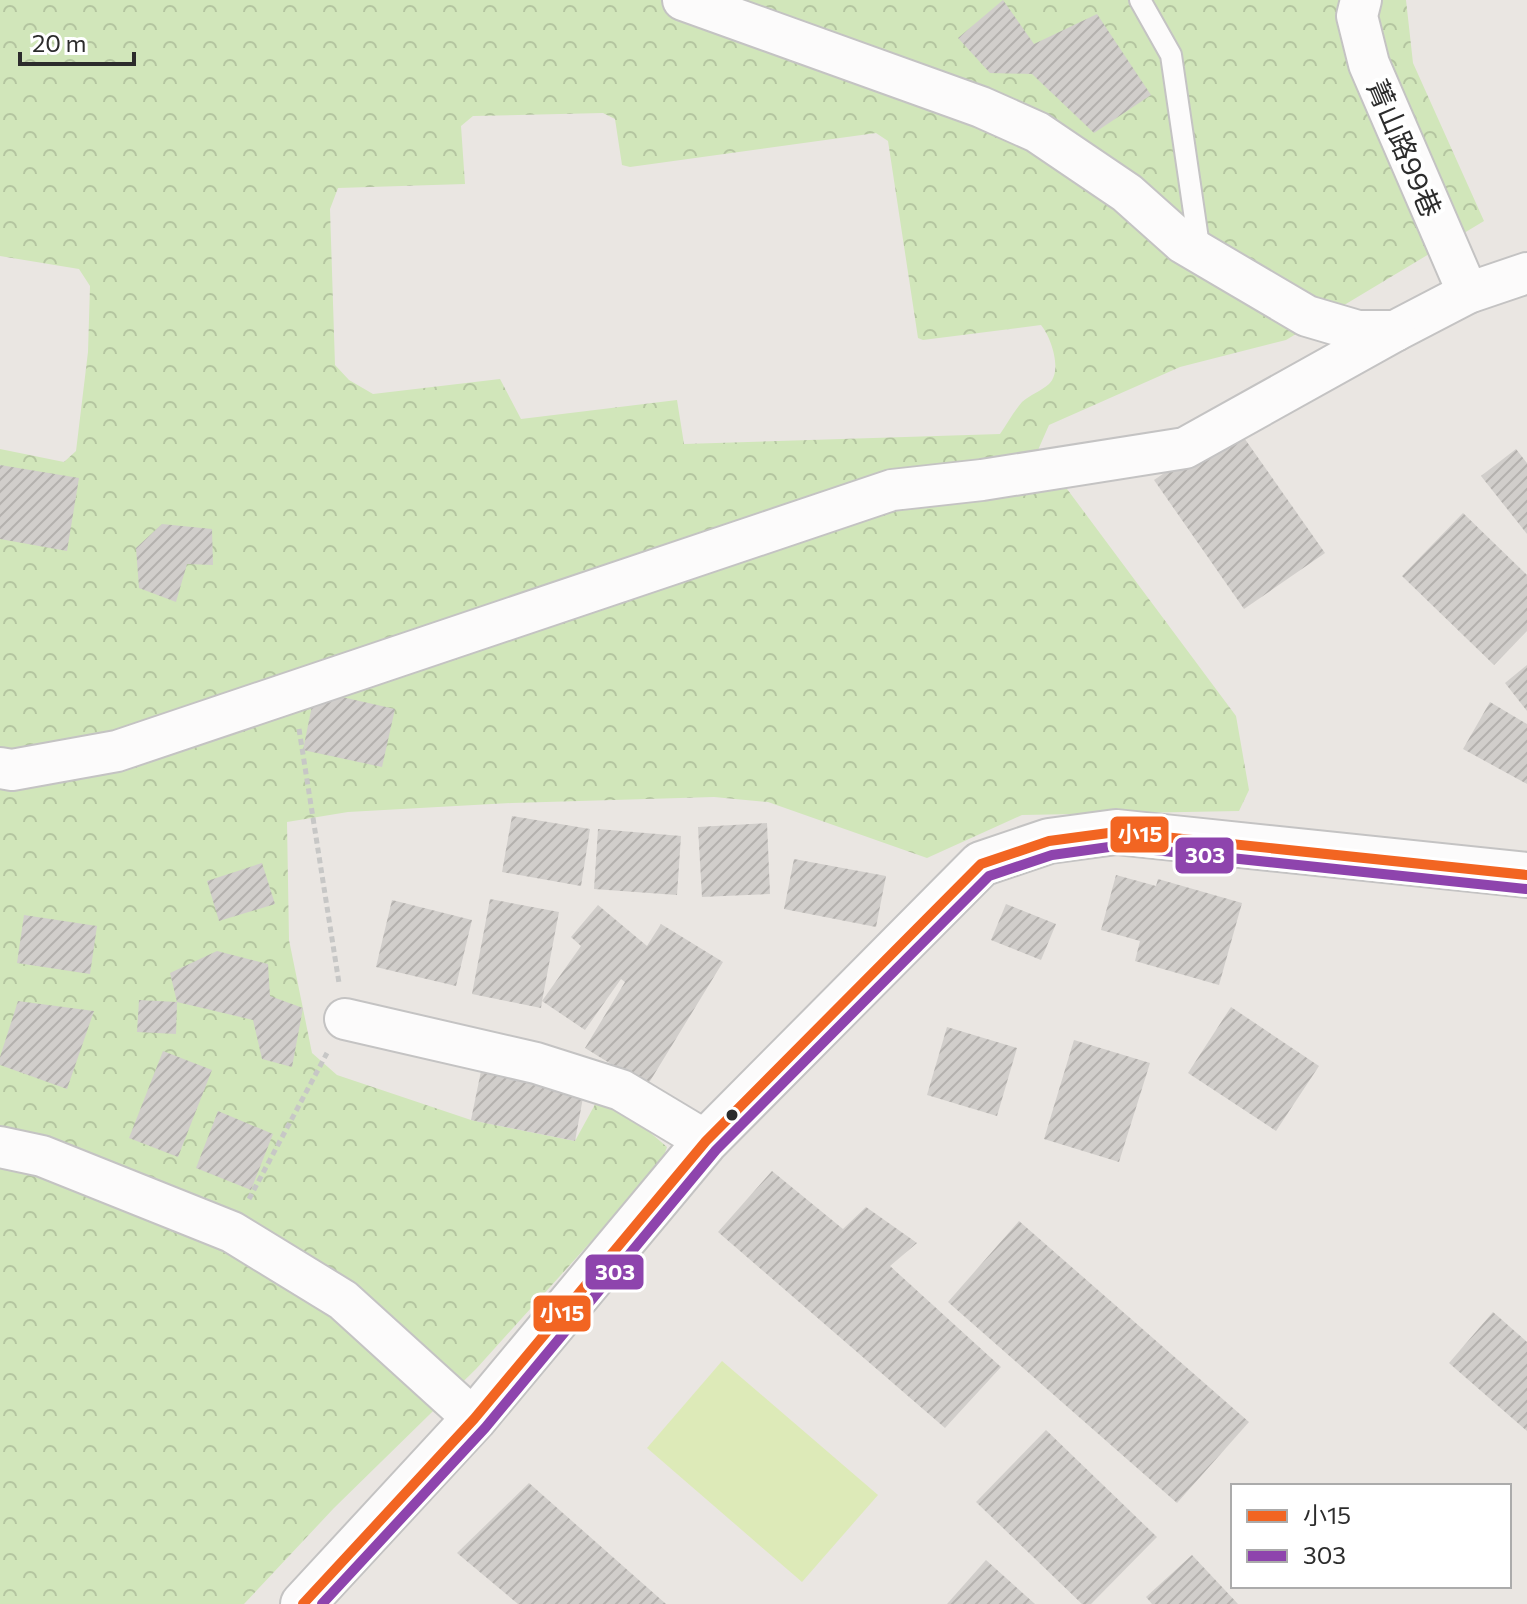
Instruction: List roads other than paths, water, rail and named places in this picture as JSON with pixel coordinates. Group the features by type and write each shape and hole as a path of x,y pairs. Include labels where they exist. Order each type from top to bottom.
{"street":[{"path":"683,0 981,107 1037,132 1127,193 1183,243 1307,316 1358,331 1395,331"},
{"name":"菁山路99巷","path":"1361,0 1357,16 1369,64 1468,293"},
{"path":"0,768 12,770 117,751 892,490 998,478 1185,448 1468,293 1527,273"},
{"path":"303,1604 474,1419 706,1141 981,864 1049,841 1116,832 1527,875"},
{"path":"345,1019 536,1063 621,1090 706,1141"},
{"path":"0,1147 42,1156 232,1232 343,1300 474,1419"}],"lane":[{"path":"1140,0 1171,55 1200,253"}]}
